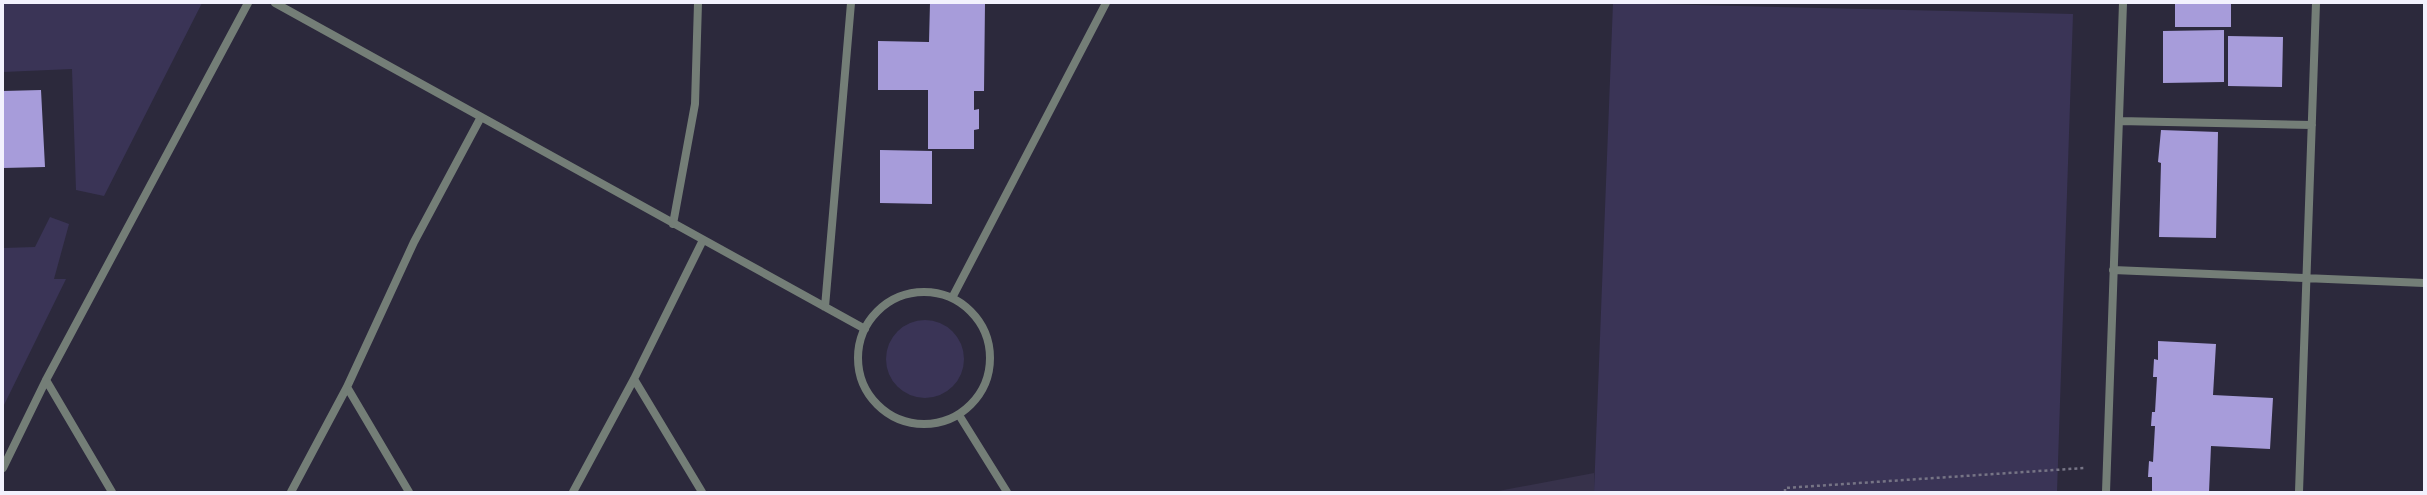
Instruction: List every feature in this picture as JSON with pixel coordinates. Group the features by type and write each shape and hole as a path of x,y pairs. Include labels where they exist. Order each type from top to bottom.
{"street":[{"path":"3,468 46,380 248,3"},
{"path":"275,3 865,329"},
{"path":"673,224 695,104 698,3"},
{"path":"825,307 851,3"},
{"path":"952,298 1106,3"},
{"path":"2106,492 2123,3"},
{"path":"2299,492 2308,278 2316,3"},
{"path":"291,492 347,387 414,242 481,117"},
{"path":"2119,121 2312,125"},
{"path":"573,492 634,378 703,240"},
{"path":"2113,270 2424,283"},
{"path":"932,292 952,298 969,309 982,325 989,344 990,364 985,384 975,402 959,415 940,423 919,425 898,419 880,408 867,391 859,371 859,350 865,329 876,313 893,300 912,293 932,292"},
{"path":"634,378 702,492"},
{"path":"46,380 112,492"},
{"path":"347,387 409,492"},
{"path":"959,415 1007,492"}],"path":[{"path":"1785,492 1785,488 2107,467"}],"shaded area":[{"path":"3,3 202,3 104,196 76,190 72,69 3,72"},
{"path":"1613,3 2073,14 2057,492 1594,492"},
{"path":"50,217 69,224 54,279 66,279 3,407 3,248 35,247"},
{"path":"925,320 940,323 953,331 961,344 964,359 961,374 953,387 940,395 925,398 910,395 897,387 889,374 886,359 889,344 897,331 910,323"},
{"path":"1594,473 1594,492 1493,492"}],"building":[{"path":"930,3 985,3 984,91 974,91 974,110 979,109 979,129 974,130 974,149 928,149 928,90 878,90 878,41 929,42"},
{"path":"2175,3 2231,3 2231,27 2175,27"},
{"path":"2224,30 2224,82 2163,83 2163,31"},
{"path":"2228,36 2283,37 2282,87 2228,86"},
{"path":"41,90 45,167 3,168 3,91"},
{"path":"2161,130 2218,132 2216,238 2159,237 2161,163 2158,162"},
{"path":"880,150 932,151 932,204 880,203"},
{"path":"2158,341 2216,344 2213,395 2273,398 2270,449 2211,446 2209,492 2152,492 2152,477 2148,477 2149,461 2153,462 2155,426 2151,426 2152,412 2155,412 2157,377 2153,377 2154,359 2158,360"}]}
